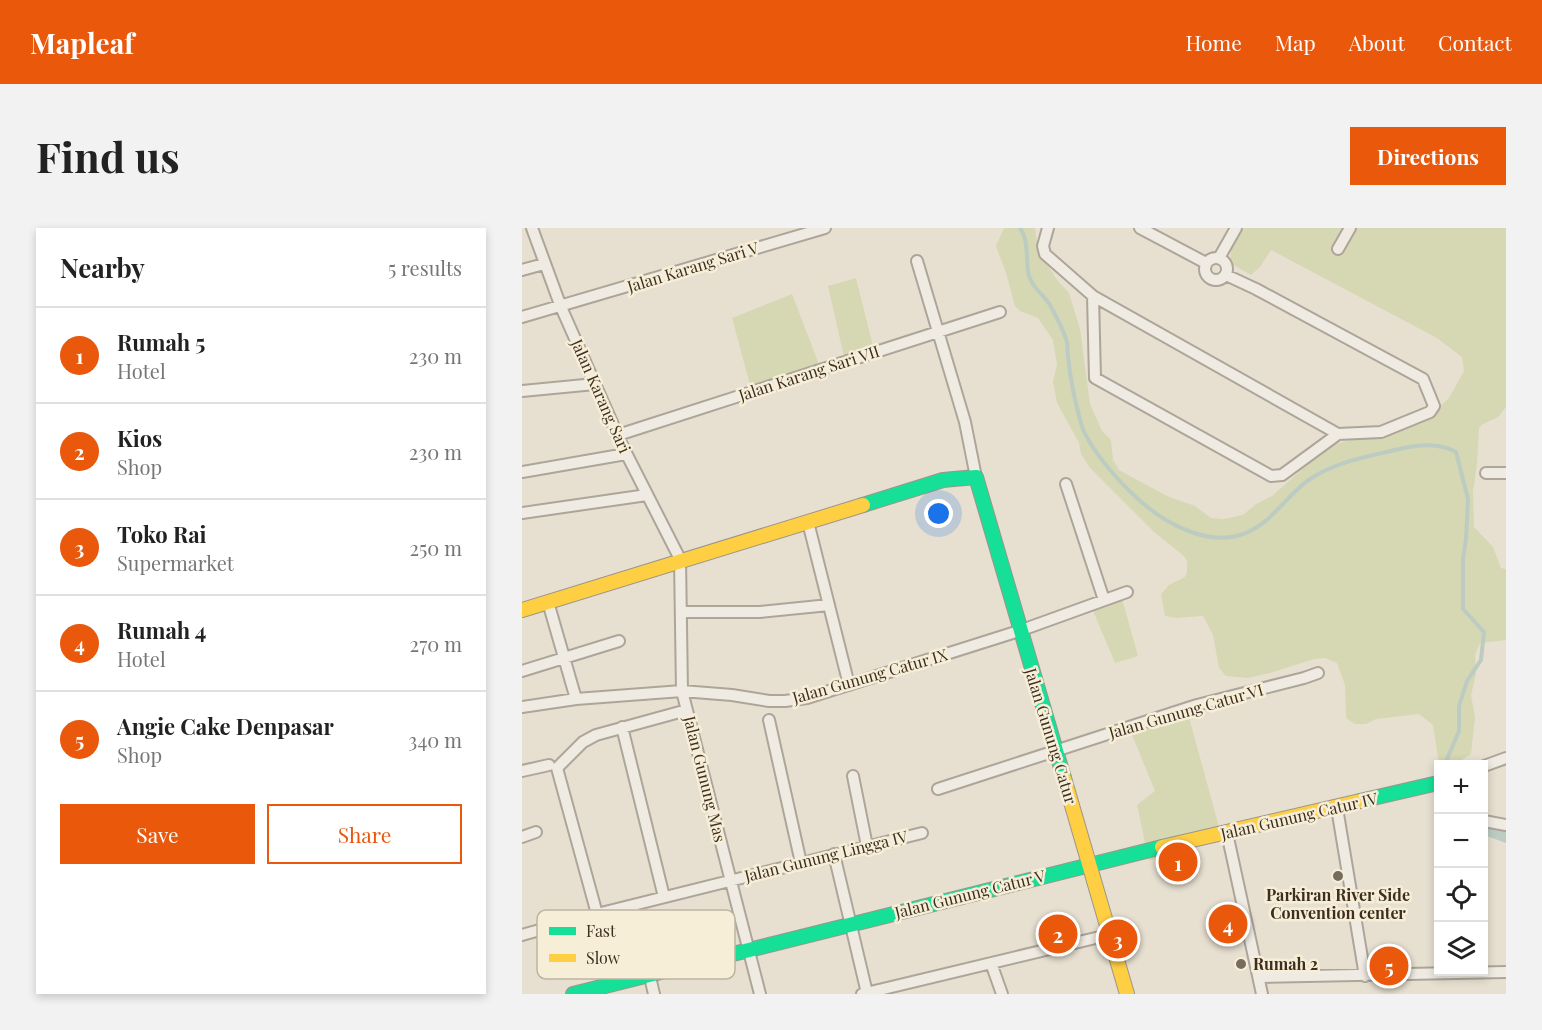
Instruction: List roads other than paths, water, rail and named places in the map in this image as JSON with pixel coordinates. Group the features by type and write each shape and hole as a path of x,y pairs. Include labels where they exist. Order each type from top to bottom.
{"street":[{"name":"Jalan Karang Sari","path":"532,228 561,307 626,454 680,560"},
{"name":"Jalan Karang Sari V","path":"522,318 825,228"},
{"path":"1048,228 1043,246 1046,254 1092,296 1338,434 1381,432 1430,412 1434,406 1422,379 1226,275"},
{"path":"1140,228 1206,263"},
{"path":"1219,258 1236,228"},
{"path":"1338,249 1350,228"},
{"path":"1219,258 1227,265 1226,275 1216,280 1210,279 1205,269 1206,263 1219,258"},
{"name":"Jalan Gunung Catur","path":"917,261 965,422 976,477 1020,631 1127,994"},
{"path":"522,270 544,264"},
{"path":"1092,296 1093,370 1095,378 1105,384 1271,476 1282,475 1338,434"},
{"name":"Jalan Karang Sari VII","path":"618,435 1000,312"},
{"path":"522,392 595,384"},
{"path":"522,472 626,454"},
{"path":"1486,473 1506,473"},
{"path":"522,610 943,480 976,477"},
{"path":"1066,484 1104,600"},
{"path":"522,513 647,495"},
{"path":"808,522 849,685"},
{"name":"Jalan Gunung Mas","path":"680,560 682,691 760,994"},
{"name":"Jalan Gunung Catur IX","path":"522,708 576,699 682,691 785,701 807,698 1020,631 1127,592"},
{"path":"548,602 576,699"},
{"path":"682,612 760,612 829,605"},
{"path":"522,671 619,641"},
{"name":"Jalan Gunung Catur VI","path":"938,789 1197,705 1318,673"},
{"path":"522,771 553,766 583,742 596,735 687,710"},
{"path":"769,720 801,862"},
{"path":"622,727 664,897"},
{"path":"1488,765 1506,758"},
{"path":"553,766 596,910"},
{"path":"853,776 867,846"},
{"name":"Jalan Gunung Catur IV","path":"1089,864 1434,784"},
{"path":"1337,808 1365,976"},
{"path":"1488,822 1506,825"},
{"path":"522,837 536,832"},
{"name":"Jalan Gunung Lingga IV","path":"613,910 922,833"},
{"path":"1227,833 1262,994"},
{"path":"834,854 865,993 904,989 991,963 1108,935"},
{"name":"Jalan Gunung Catur V","path":"735,953 1089,864"},
{"path":"633,905 634,910"},
{"name":"Jalan Gunung Lingga IV","path":"522,935 537,931"},
{"path":"991,963 1002,994"},
{"path":"1488,972 1506,972"},
{"path":"1259,977 1434,973"},
{"name":"Jalan Gunung Catur V","path":"573,994 634,979"},
{"path":"651,979 654,994"}],"waterway":[{"path":"1020,228 1025,239 1031,281 1050,305 1066,338 1073,390 1084,432 1104,463 1130,491 1149,508 1176,526 1207,536 1222,538 1237,536 1260,525 1310,479 1340,464 1418,446 1442,447 1456,452 1468,499 1463,559 1463,609 1484,632 1481,660 1467,681 1459,706 1459,731 1447,760"}],"place":[{"name":"Rumah 5","path":"1178,862"},
{"name":"Parkiran River Side Convention center","path":"1338,876"},
{"name":"Rumah 4","path":"1228,924"},
{"name":"Kios","path":"1058,934"},
{"name":"Toko Rai","path":"1118,939"},
{"name":"Rumah 2","path":"1241,964"},
{"name":"Angie Cake Denpasar","path":"1389,966"}]}
